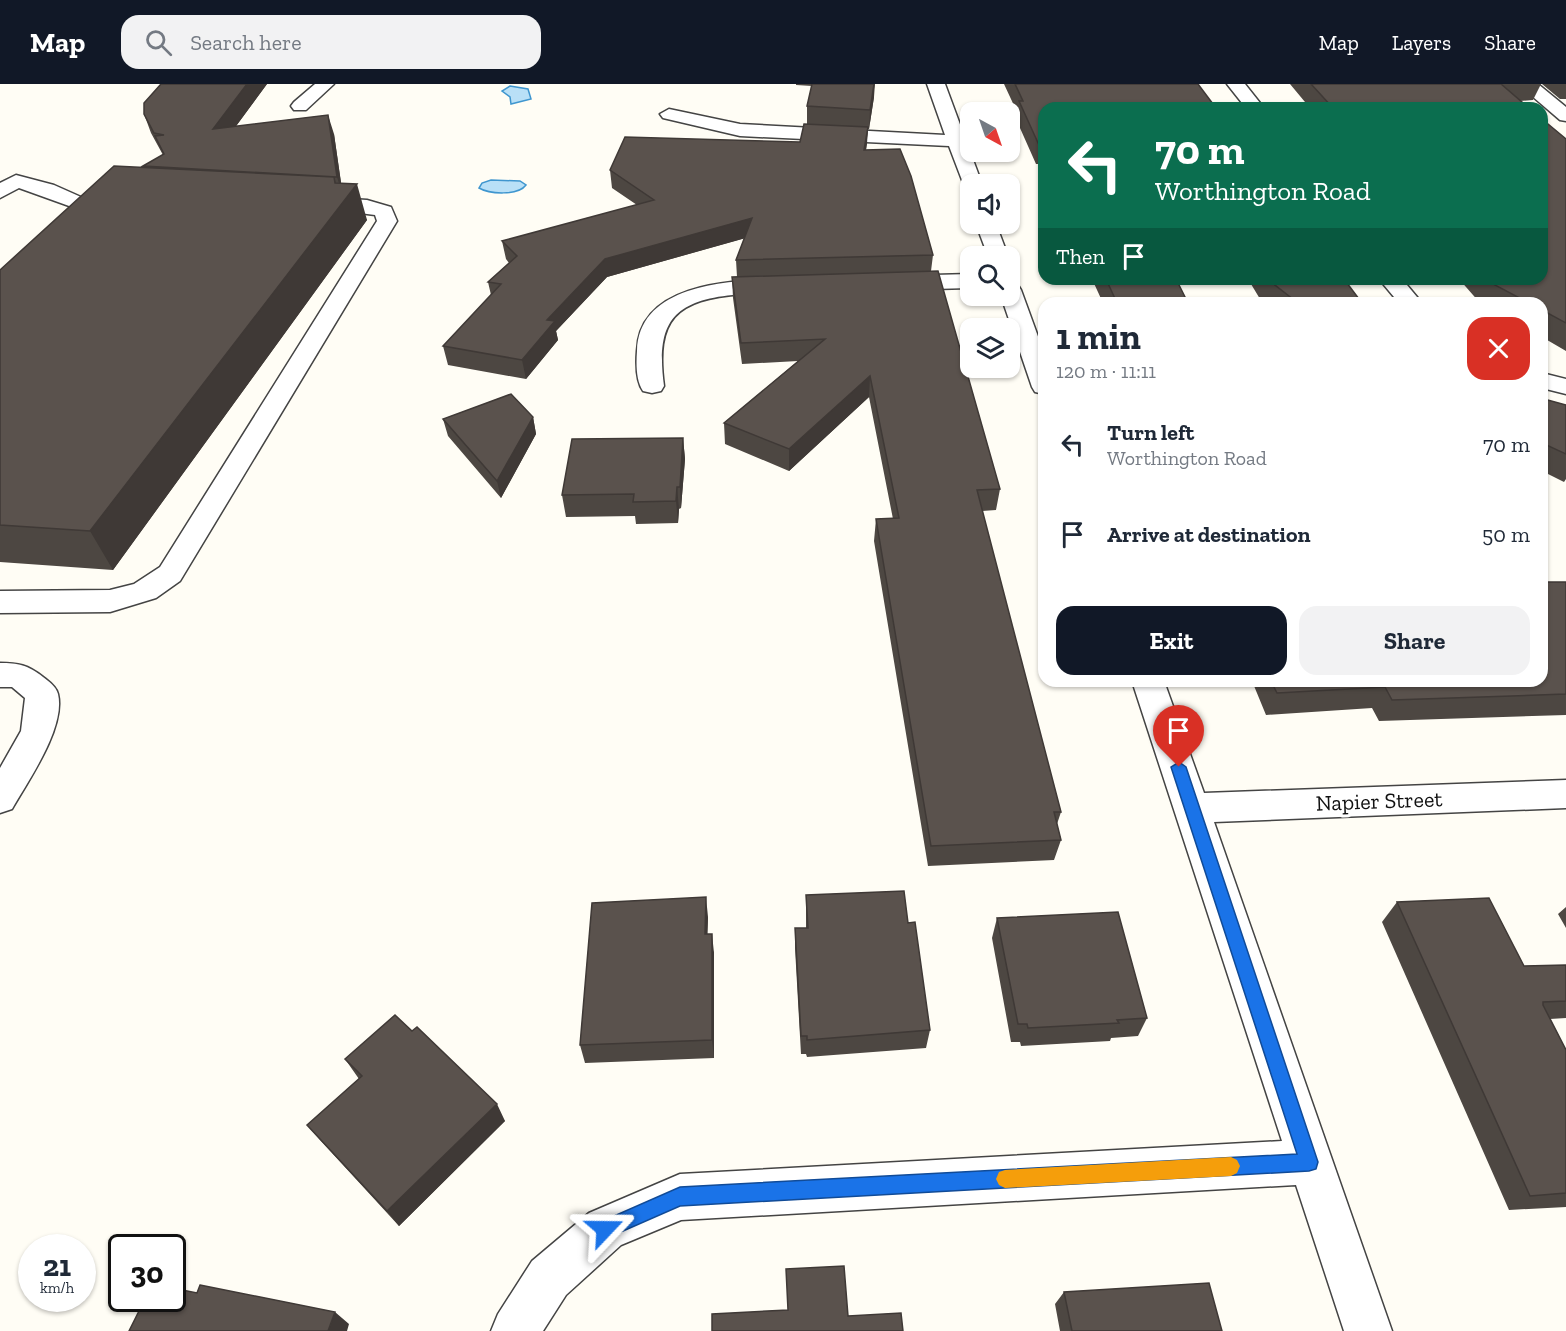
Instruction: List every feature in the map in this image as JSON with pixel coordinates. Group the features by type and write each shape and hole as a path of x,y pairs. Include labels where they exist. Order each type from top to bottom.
{"street":[{"path":"300,106 325,84"},
{"path":"936,84 969,174"},
{"path":"1236,84 1250,102"},
{"path":"1527,84 1566,116"},
{"path":"669,114 740,130 957,141"},
{"path":"5,184 47,189 74,212 106,197"},
{"path":"0,602 110,601 145,591 170,574 387,220 384,211 367,206 297,202"},
{"path":"872,284 960,281"},
{"path":"652,386 649,353 651,336 658,322 684,300 723,289 802,285"},
{"path":"1395,285 1406,297"},
{"path":"1016,306 1038,370"},
{"path":"1548,382 1566,387"},
{"path":"0,675 19,675 42,694 38,732 0,799"},
{"path":"1150,687 1193,808 1309,1162 1368,1331"},
{"name":"Napier Street","path":"1193,808 1566,794"},
{"path":"515,1331 549,1278 605,1229 680,1197 1309,1162"}],"water":[{"path":"510,86 528,89 531,99 511,104 510,97 502,91"},
{"path":"491,180 520,181 526,185 517,191 503,193 489,192 479,188 482,183"}],"building":[{"path":"161,84 247,84 213,129 328,115 337,177 143,166 164,154 155,136 164,135 154,133 144,114 144,103"},
{"path":"812,84 874,84 870,110 807,106"},
{"path":"1015,84 1198,84 1212,102 1038,102 1038,143 1019,101 1023,101"},
{"path":"1311,84 1501,84 1522,102 1328,102"},
{"path":"804,124 868,127 864,150 900,149 911,176 933,255 736,260 752,218 605,259 547,320 555,321 522,360 443,346 501,284 488,282 517,256 502,241 654,200 610,170 625,137 800,142"},
{"path":"1548,124 1566,139 1566,323 1548,313 1548,297 1518,297 1495,285 1548,285"},
{"path":"114,166 334,177 335,183 357,184 90,531 0,525 0,270"},
{"path":"938,271 960,348 960,378 968,378 1000,489 977,490 1061,812 1054,812 1061,840 931,846 876,519 899,518 870,376 789,449 724,423 825,339 741,343 732,277"},
{"path":"1109,285 1179,285 1185,297 1114,297"},
{"path":"1275,285 1348,285 1358,297 1290,297"},
{"path":"511,394 533,417 497,481 443,419"},
{"path":"1548,400 1566,405 1566,454 1548,446"},
{"path":"683,438 680,487 677,487 676,501 633,502 634,494 562,495 572,439"},
{"path":"1548,582 1566,582 1566,694 1392,700 1385,687 1548,687"},
{"path":"1274,687 1385,687 1277,693"},
{"path":"904,891 908,923 915,922 930,1030 807,1040 807,1036 801,1036 795,928 808,928 806,895"},
{"path":"706,897 705,934 712,934 712,1040 580,1045 592,903"},
{"path":"1489,898 1524,966 1566,965 1566,1001 1543,1002 1543,1005 1566,1050 1566,1193 1530,1196 1397,902"},
{"path":"1118,912 1147,1018 1117,1020 1119,1023 1028,1028 1027,1024 1018,1024 997,918"},
{"path":"395,1015 412,1031 417,1027 497,1104 387,1211 307,1125 362,1076 345,1059"},
{"path":"844,1266 848,1316 901,1313 903,1331 712,1331 712,1314 788,1310 786,1269"},
{"path":"1209,1283 1222,1331 1072,1331 1064,1292"},
{"path":"200,1285 335,1312 328,1331 129,1331 138,1312 186,1312 186,1291 197,1293"}],"slow traffic":[{"path":"1005,1179 1231,1166"}],"route":[{"path":"605,1229 680,1197 1309,1162 1179,767"}]}
